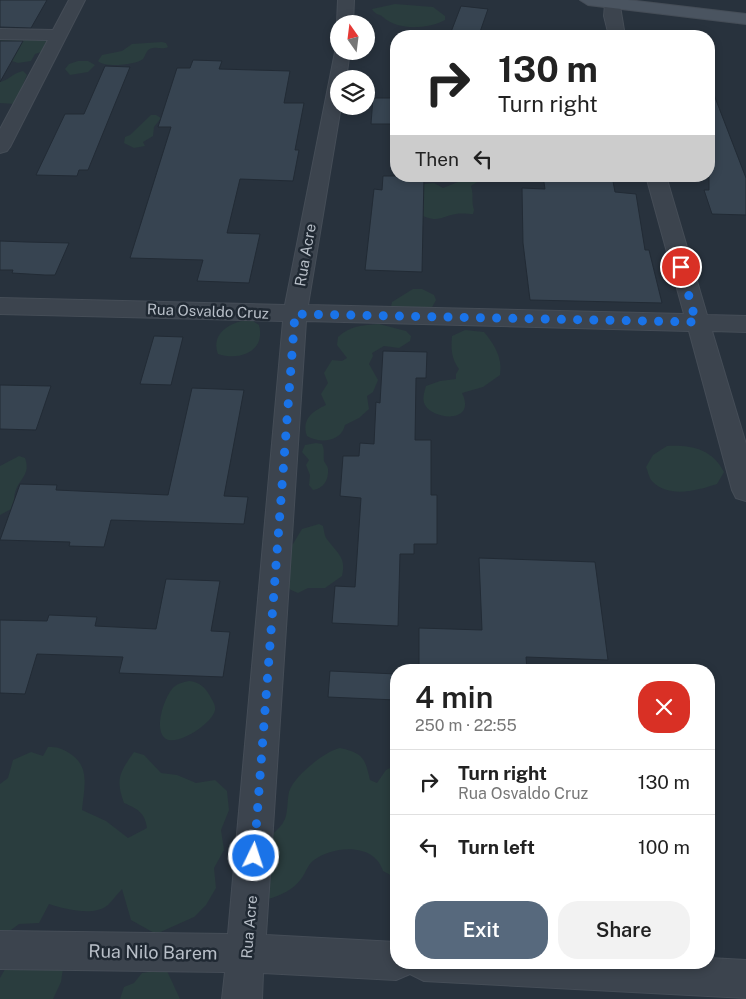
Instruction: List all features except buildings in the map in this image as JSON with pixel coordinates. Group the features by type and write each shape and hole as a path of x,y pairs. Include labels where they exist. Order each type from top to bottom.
{"main road":[{"path":"588,0 612,1 746,19"}],"street":[{"path":"0,148 77,0"},
{"path":"345,15 346,0"},
{"path":"612,1 612,16 616,30"},
{"path":"0,34 60,35"},
{"name":"Rua Acre","path":"242,999 295,314 340,60"},
{"path":"658,182 696,322 746,490"},
{"name":"Rua Osvaldo Cruz","path":"0,306 746,324"},
{"name":"Rua Nilo Barem","path":"0,950 247,953 390,961"},
{"path":"557,969 746,979"}],"shaded area":[{"path":"395,4 433,7 445,16 445,20 422,27 396,25 372,9"},
{"path":"0,34 51,35 47,50 35,54 31,61 18,63 12,61 13,51 0,50"},
{"path":"166,43 168,47 151,49 143,59 134,63 113,65 98,61 102,55 122,51 132,44"},
{"path":"78,61 88,61 95,65 88,72 70,75 65,69 69,64"},
{"path":"23,71 27,75 15,104 0,103 0,82"},
{"path":"151,115 161,118 154,127 153,136 143,142 145,146 134,148 124,143 125,137 130,135"},
{"path":"458,182 477,182 471,186 473,214 450,215 439,219 420,215 415,185 434,183 443,188"},
{"path":"413,289 422,289 434,295 436,300 430,311 391,307 392,302"},
{"path":"250,319 259,325 260,334 255,348 242,355 226,356 218,354 217,340 224,329"},
{"path":"379,324 406,331 411,336 410,341 399,348 384,346 372,353 373,356 369,364 378,380 373,392 367,396 369,409 359,418 345,425 343,431 335,438 324,441 307,436 306,425 309,416 326,405 321,394 328,383 324,373 332,360 342,361 347,358 337,345 338,337 347,330"},
{"path":"465,330 484,332 488,337 499,357 500,375 483,387 462,393 465,403 464,410 459,414 444,416 436,414 424,403 426,386 440,381 456,379 459,369 452,353 452,336"},
{"path":"316,443 323,446 324,461 328,468 328,473 322,486 313,490 309,485 310,475 306,465 309,460 302,452 305,445"},
{"path":"667,446 693,448 707,453 714,458 724,472 717,484 684,492 666,490 659,487 651,480 646,467 653,455"},
{"path":"19,456 25,458 27,465 14,498 15,507 0,515 0,466"},
{"path":"319,524 323,526 326,538 342,559 342,576 325,588 308,588 298,593 291,590 281,581 283,554 293,544 302,529"},
{"path":"189,681 199,684 206,690 214,703 215,710 208,721 194,732 178,739 166,739 160,729 163,707 174,687"},
{"path":"48,747 64,750 81,764 85,786 82,810 106,821 128,838 147,828 143,815 124,803 121,795 120,776 134,752 144,755 161,773 177,775 196,783 215,780 227,791 229,810 221,830 224,850 214,868 216,888 206,905 194,917 156,934 131,920 122,889 108,905 95,911 79,911 49,904 39,923 19,924 0,938 0,784 8,778 13,760 31,752 43,756"},
{"path":"340,748 354,752 362,758 370,780 377,783 386,770 390,768 390,875 383,871 379,862 372,855 363,851 353,849 332,851 314,860 301,879 291,889 268,899 257,846 283,823 287,813 289,792 297,779 318,759"},
{"path":"64,961 61,982 53,999 0,999 0,978 8,964"},
{"path":"167,971 180,999 120,999 124,987 134,983 142,973"}],"route":[{"path":"254,856 295,314 696,322 681,267"}]}
